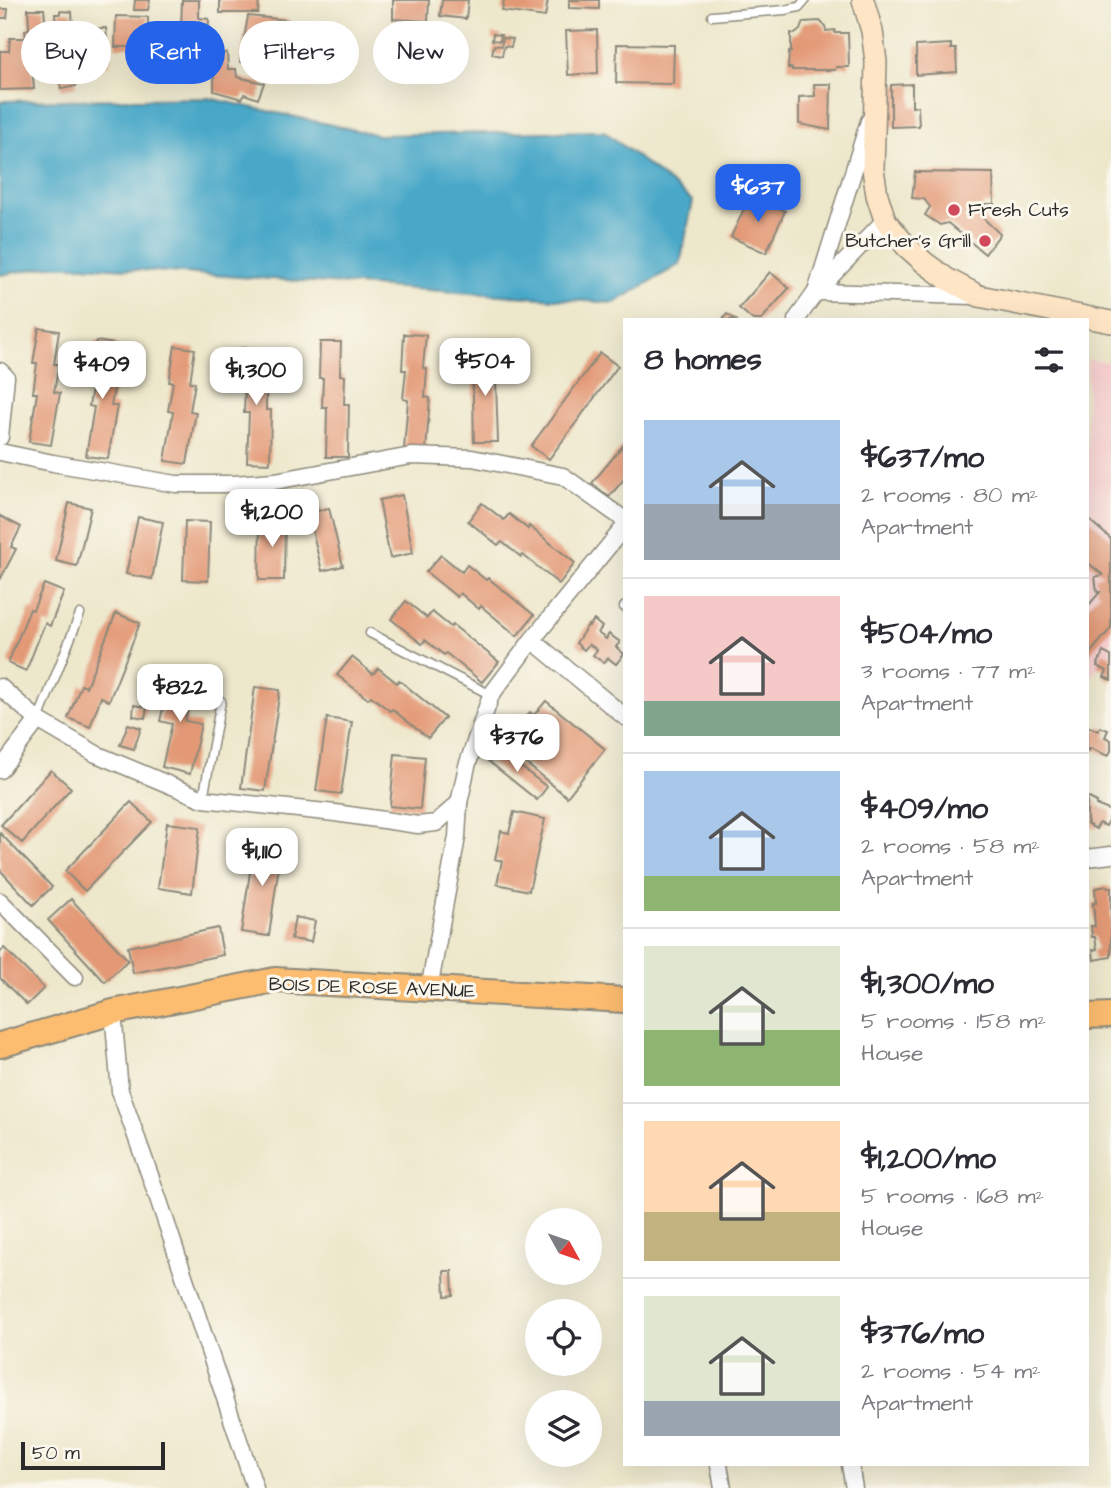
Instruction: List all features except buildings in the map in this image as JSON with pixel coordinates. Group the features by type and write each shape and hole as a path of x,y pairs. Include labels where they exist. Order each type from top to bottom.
{"main road":[{"path":"863,0 872,31 876,62 873,169 877,195 885,220 905,246 947,279 979,296 1111,322"},
{"name":"BOIS DE ROSE AVENUE","path":"0,1045 113,1012 275,980 623,1000"},
{"path":"1089,1016 1111,1015"}],"street":[{"path":"816,292 874,106"},
{"path":"797,318 816,292 885,220"},
{"path":"816,292 979,296"},
{"path":"0,371 6,377 0,437"},
{"path":"0,452 53,464 176,484 275,481 411,456 472,458 563,476 623,519"},
{"path":"430,984 457,837 459,803 467,765 491,695 623,528"},
{"path":"532,640 623,715"},
{"path":"0,687 38,720 96,754 203,799 418,825 436,823 459,803"},
{"path":"0,771 38,720"},
{"path":"1089,858 1111,855"},
{"path":"0,901 75,977"},
{"path":"113,1012 120,1091 255,1488"},
{"path":"719,1466 723,1488"},
{"path":"850,1466 854,1488"}],"lane":[{"path":"712,16 785,10 799,7 806,0"},
{"path":"38,720 80,614"},
{"path":"370,633 491,695"},
{"path":"203,799 221,701"}],"shaded area":[{"path":"1089,359 1111,362 1111,653 1089,679"}],"water":[{"path":"209,98 378,135 604,131 693,201 680,264 614,303 83,266 50,266 0,275 0,101"}],"place":[{"name":"Fresh Cuts","path":"954,210"},
{"name":"Butcher's Grill","path":"985,241"}]}
